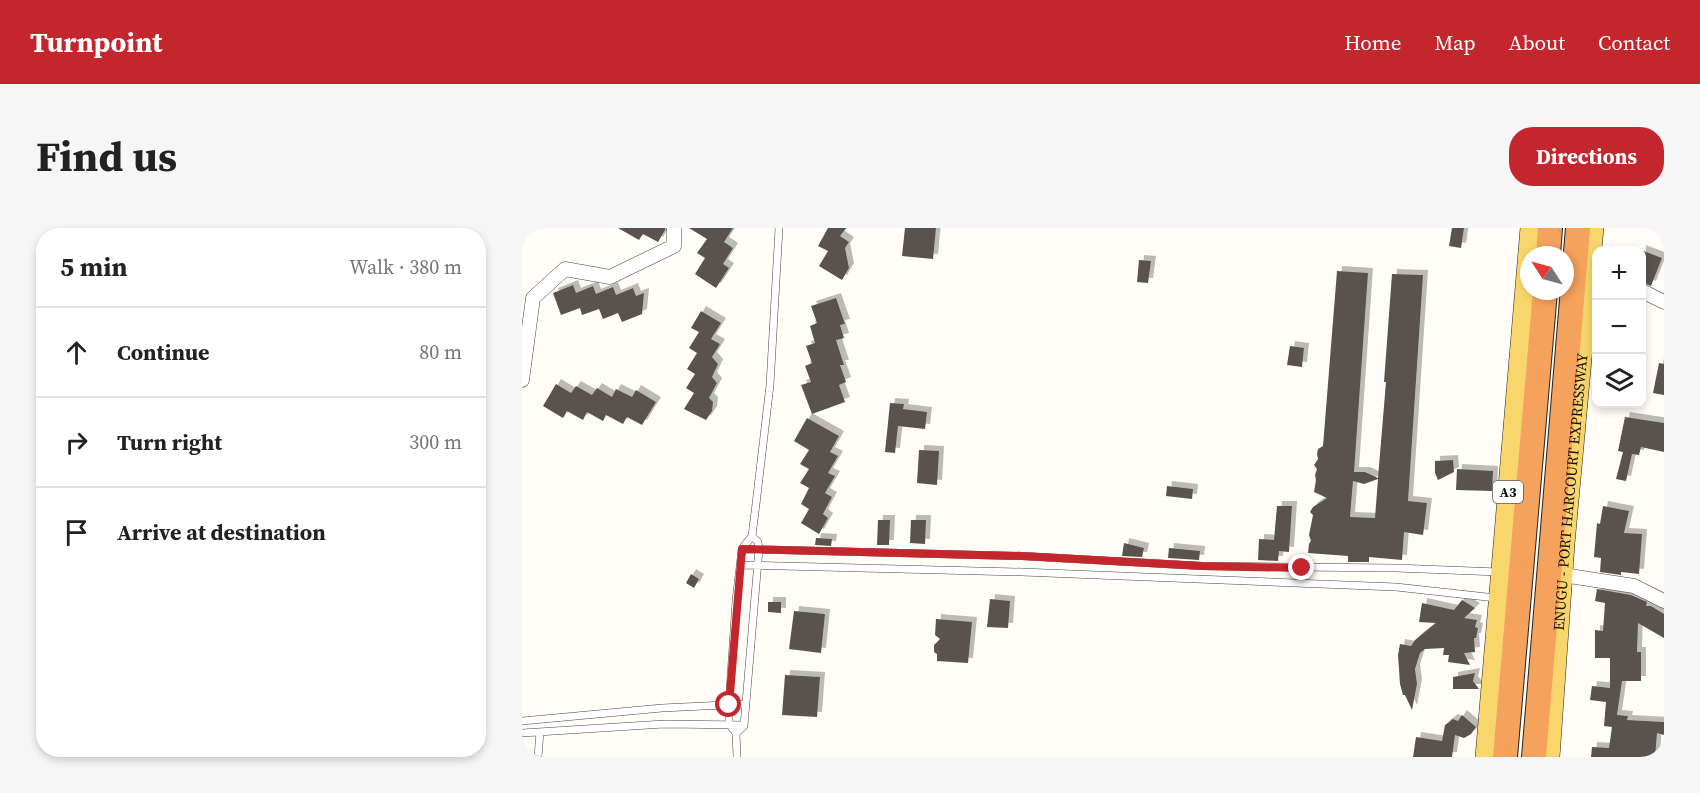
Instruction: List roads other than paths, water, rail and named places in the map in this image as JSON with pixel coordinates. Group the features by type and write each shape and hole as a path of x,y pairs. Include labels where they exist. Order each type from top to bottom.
{"highway":[{"path":"1549,246 1550,228"},
{"name":"ENUGU - PORT HARCOURT EXPRESSWAY","path":"1534,757 1578,228"},
{"name":"A3","path":"1505,757 1544,300"}],"main road":[{"name":"A3","path":"1486,757 1531,228"},
{"name":"ENUGU - PORT HARCOURT EXPRESSWAY","path":"1593,228 1593,246"},
{"name":"ENUGU - PORT HARCOURT EXPRESSWAY","path":"1549,757 1563,575 1592,275"}],"street":[{"path":"522,380 533,298 566,269 610,277 674,246 674,228"},
{"path":"1646,293 1664,302"},
{"path":"1563,575 1634,586 1664,601"}],"lane":[{"path":"736,757 736,733 729,724 729,705 742,549 752,536 770,385 779,228"},
{"path":"736,733 744,724 758,565 758,542 752,536"},
{"path":"742,549 1022,556 1202,566 1396,568 1501,572"},
{"path":"741,565 1022,572 1396,587 1499,599"},
{"path":"522,721 662,708 746,704"},
{"path":"522,733 664,724 744,724"},
{"path":"538,757 540,732"}]}
